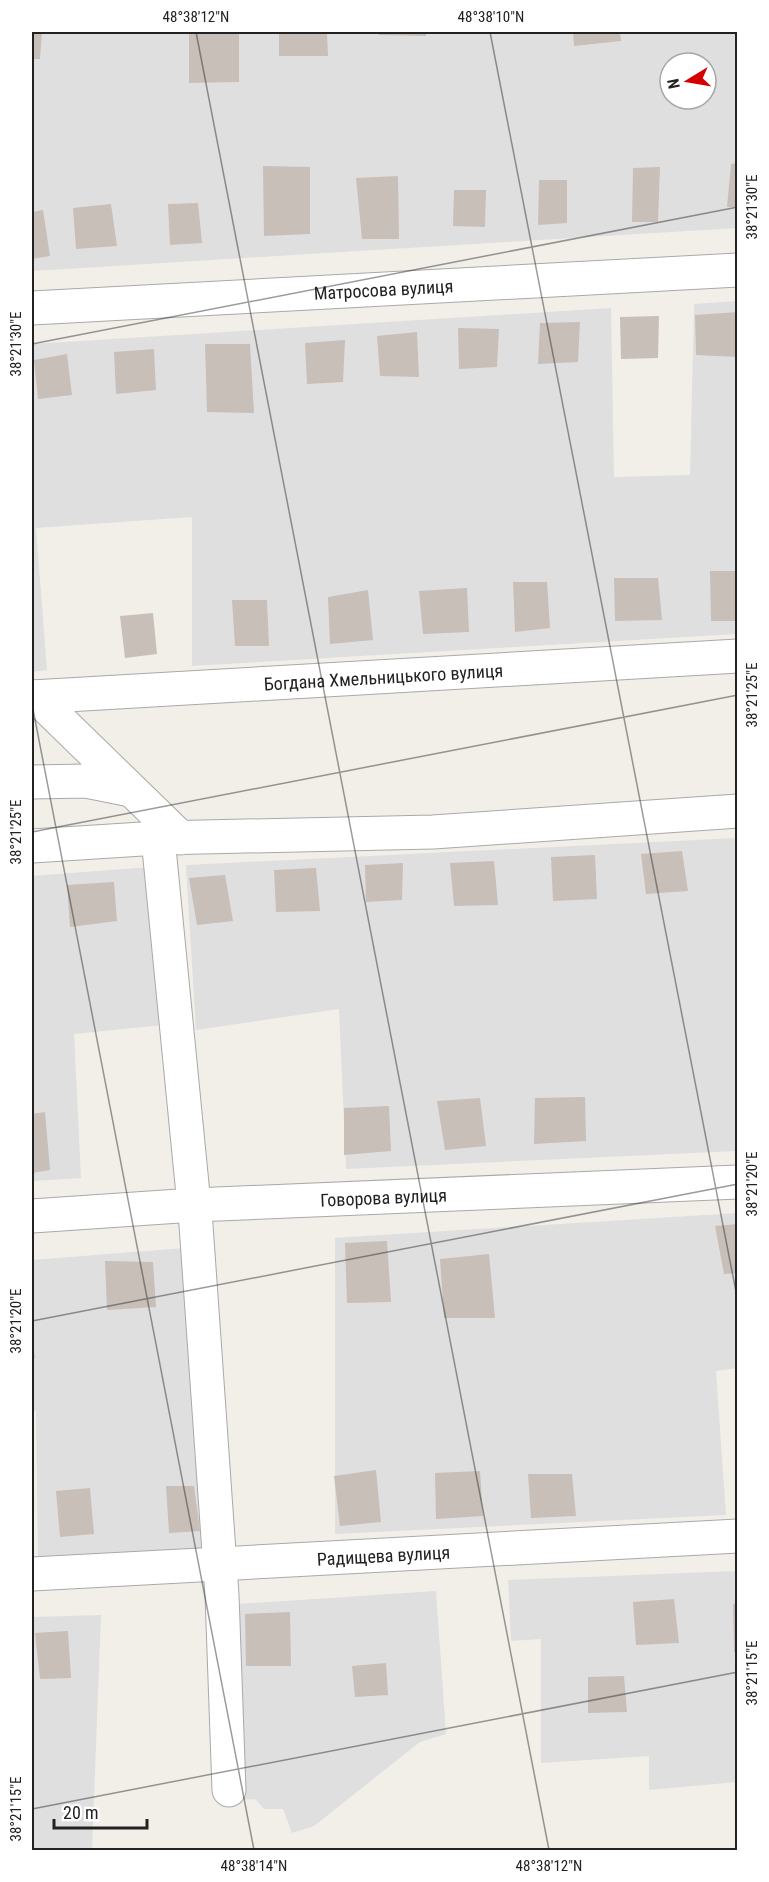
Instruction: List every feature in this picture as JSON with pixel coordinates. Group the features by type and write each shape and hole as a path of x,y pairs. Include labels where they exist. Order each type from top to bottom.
{"street":[{"name":"Матросова вулиця","path":"32,308 738,270"},
{"name":"Богдана Хмельницького вулиця","path":"34,697 738,656"},
{"path":"34,697 131,790 169,838 220,1564 229,1790"},
{"path":"32,782 86,782 131,790"},
{"path":"32,846 169,838 433,832 738,811"},
{"name":"Говорова вулиця","path":"32,1216 194,1205 738,1182"},
{"name":"Радищева вулиця","path":"32,1574 738,1536"}],"shaded area":[{"path":"32,32 737,32 737,228 32,271"},
{"path":"737,301 737,634 192,666 192,517 36,528 47,670 32,672 32,344 611,308 614,477 690,475 694,304"},
{"path":"737,838 737,1151 346,1169 339,1009 196,1030 186,865"},
{"path":"150,867 163,1025 74,1034 81,1178 32,1181 32,876"},
{"path":"737,1213 737,1368 716,1371 726,1515 335,1534 335,1238"},
{"path":"185,1248 204,1550 38,1558 36,1411 32,1411 32,1260"},
{"path":"737,1571 737,1782 649,1790 649,1756 541,1763 541,1639 511,1641 508,1580"},
{"path":"436,1591 446,1734 420,1742 314,1826 292,1833 283,1809 264,1809 255,1799 240,1800 237,1604"},
{"path":"101,1615 92,1850 32,1850 32,1617"}],"building":[{"path":"32,32 42,32 40,59 32,59"},
{"path":"189,32 239,32 239,82 189,83"},
{"path":"279,32 327,32 328,56 279,56"},
{"path":"379,32 426,32 426,36 379,35"},
{"path":"573,32 620,32 621,41 574,46"},
{"path":"738,163 738,207 727,207 731,164"},
{"path":"263,166 310,167 310,234 264,236"},
{"path":"660,167 658,222 632,222 633,168"},
{"path":"398,176 399,239 362,239 356,178"},
{"path":"539,180 567,180 567,223 538,225"},
{"path":"454,190 486,190 485,227 453,226"},
{"path":"198,203 202,243 170,245 168,204"},
{"path":"111,204 117,246 76,249 73,208"},
{"path":"43,210 50,256 32,259 32,212"},
{"path":"738,312 738,357 696,355 695,315"},
{"path":"659,316 658,358 621,359 620,317"},
{"path":"580,322 578,362 538,364 540,323"},
{"path":"458,328 499,329 497,367 459,369"},
{"path":"417,332 419,377 380,376 377,336"},
{"path":"345,340 343,382 307,384 305,343"},
{"path":"205,344 250,344 254,413 207,412"},
{"path":"154,349 156,390 116,394 114,352"},
{"path":"67,354 72,395 38,399 34,360"},
{"path":"710,571 738,571 738,621 711,621"},
{"path":"614,578 658,578 662,620 615,621"},
{"path":"513,582 547,582 550,628 515,632"},
{"path":"467,588 469,632 423,634 419,591"},
{"path":"368,590 373,640 330,644 328,597"},
{"path":"232,600 267,600 269,646 235,646"},
{"path":"153,613 157,654 125,658 120,616"},
{"path":"682,851 688,891 646,894 641,854"},
{"path":"595,855 597,899 553,901 551,857"},
{"path":"494,861 498,905 454,906 450,863"},
{"path":"403,863 402,900 366,902 365,865"},
{"path":"316,868 320,911 276,912 274,870"},
{"path":"225,875 233,921 197,925 189,878"},
{"path":"114,882 117,921 70,927 67,885"},
{"path":"585,1097 586,1141 534,1144 535,1098"},
{"path":"480,1098 486,1146 445,1150 437,1101"},
{"path":"389,1106 391,1151 344,1155 344,1108"},
{"path":"45,1112 50,1170 32,1173 32,1114"},
{"path":"738,1224 738,1273 724,1274 715,1226"},
{"path":"387,1241 391,1302 347,1303 345,1243"},
{"path":"489,1254 495,1318 444,1318 440,1259"},
{"path":"105,1261 153,1262 156,1307 107,1310"},
{"path":"32,1342 35,1358 32,1359"},
{"path":"376,1470 381,1522 340,1526 334,1476"},
{"path":"480,1471 483,1516 436,1519 435,1473"},
{"path":"528,1474 572,1474 576,1516 531,1518"},
{"path":"166,1486 194,1486 200,1531 169,1533"},
{"path":"90,1488 94,1534 60,1537 56,1491"},
{"path":"674,1599 679,1643 636,1645 633,1602"},
{"path":"738,1603 738,1652 734,1652 733,1604"},
{"path":"290,1612 291,1666 246,1666 245,1614"},
{"path":"68,1631 71,1678 40,1679 35,1633"},
{"path":"386,1663 388,1695 355,1697 352,1666"},
{"path":"624,1676 627,1712 588,1713 588,1677"}]}
